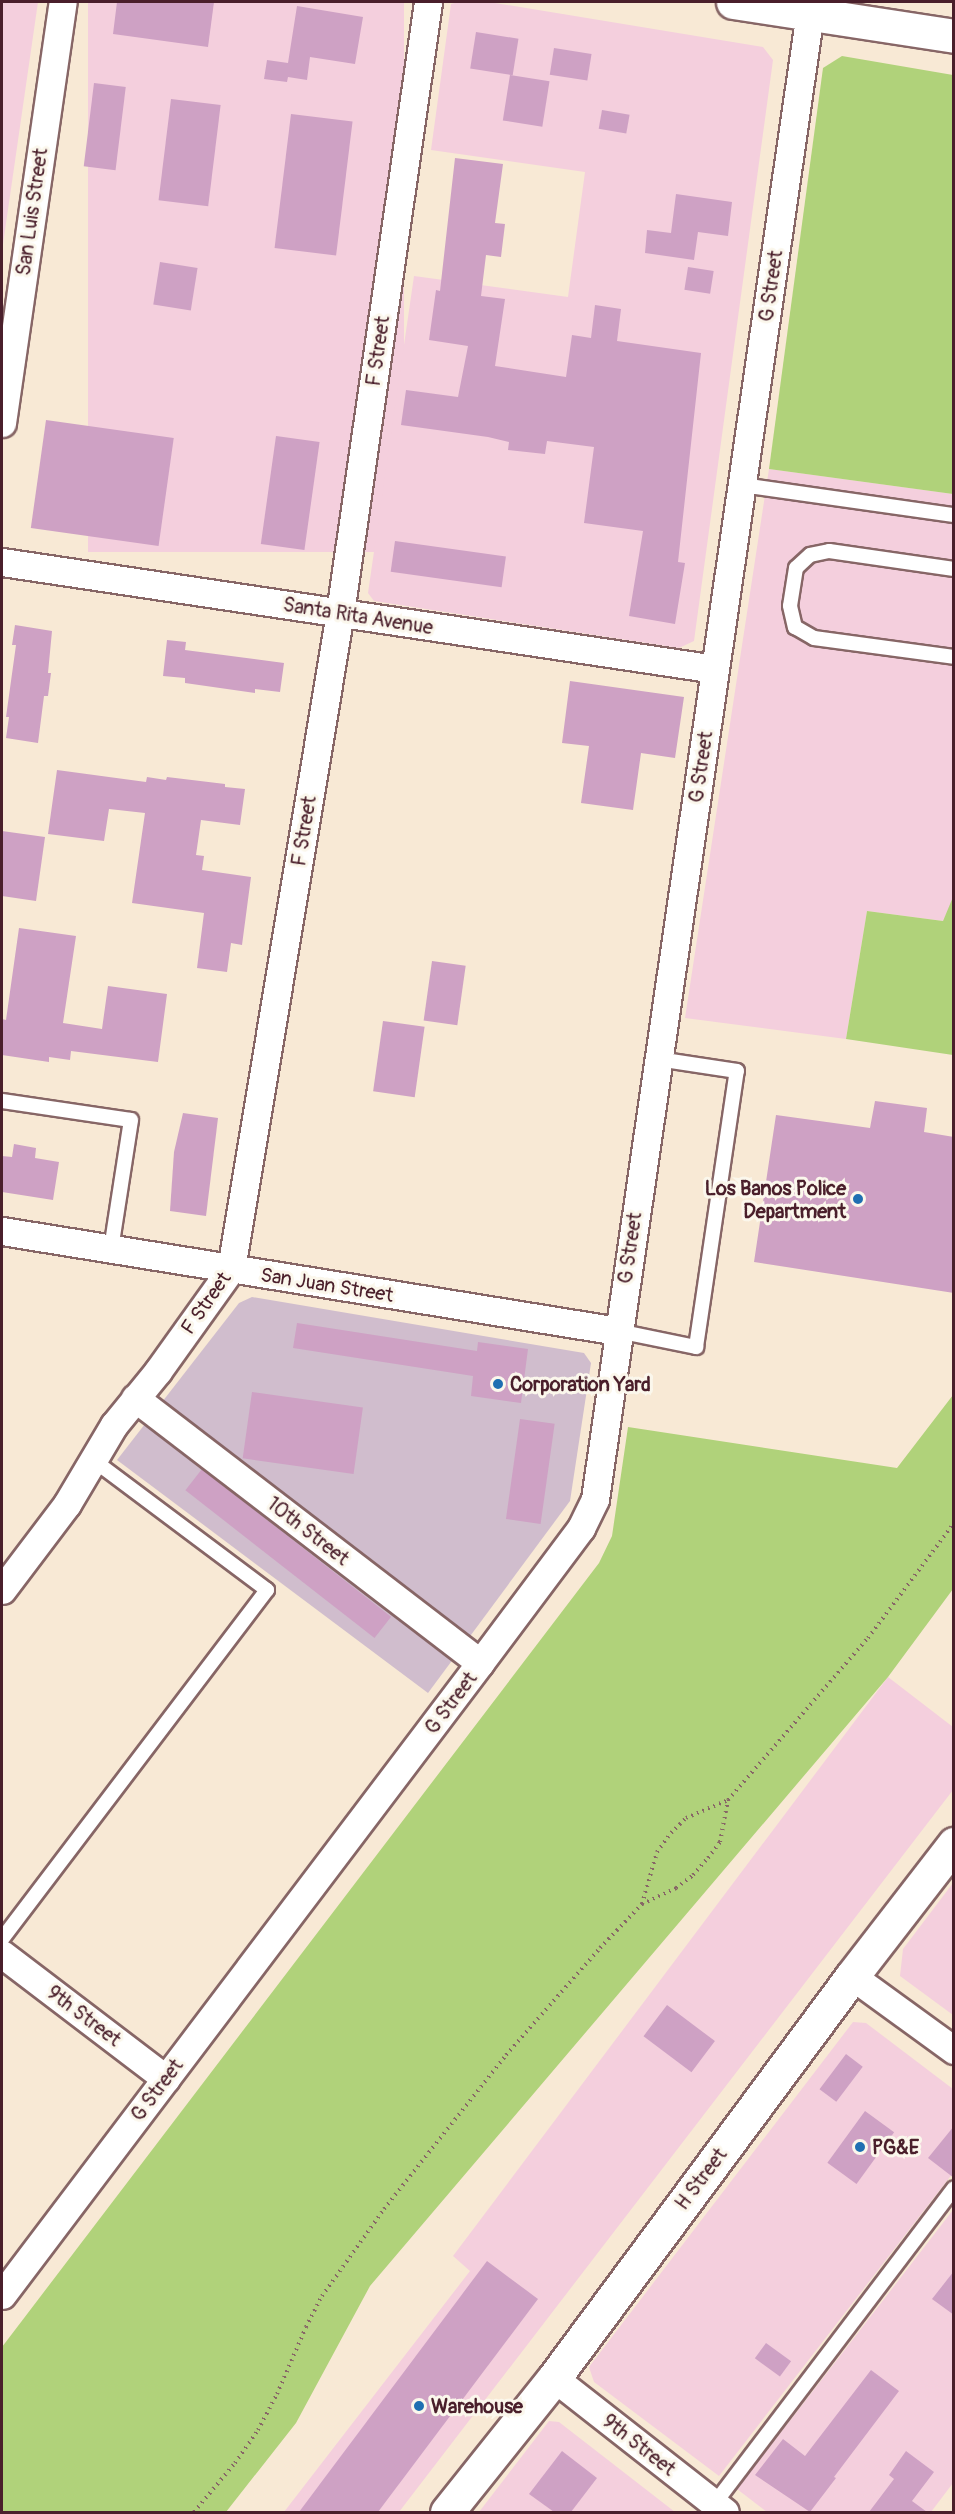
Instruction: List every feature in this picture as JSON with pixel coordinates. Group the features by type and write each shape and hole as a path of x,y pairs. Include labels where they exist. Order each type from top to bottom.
{"street":[{"name":"San Luis Street","path":"2,423 63,2"},
{"name":"F Street","path":"2,1590 67,1504 114,1425 231,1269 340,613 428,2"},
{"path":"733,2 774,5 810,14 954,36"},
{"name":"G Street","path":"2,2295 581,1528 596,1499 618,1331 810,14"},
{"name":"Santa Rita Avenue","path":"2,561 715,669"},
{"name":"San Juan Street","path":"2,1231 618,1331"},
{"name":"10th Street","path":"135,1398 480,1663"},
{"name":"H Street","path":"447,2512 554,2378 852,1976 954,1844"},
{"name":"9th Street","path":"2,1954 166,2079"},
{"path":"852,1976 954,2050"},
{"name":"9th Street","path":"554,2378 715,2510"}],"lane":[{"path":"742,485 954,515"},
{"path":"954,569 829,551 810,555 796,568 790,606 795,627 814,638 954,657"},
{"path":"618,1331 696,1347 737,1071 658,1059"},
{"path":"2,1101 131,1120 111,1249"},
{"path":"2,1939 267,1590 93,1460"},
{"path":"715,2510 954,2188"}],"path":[{"path":"642,1904 657,1852 671,1833 686,1818 728,1800 868,1638 954,1523"},
{"path":"194,2512 235,2463 258,2430 277,2394 306,2327 337,2273 506,2055 600,1948 642,1904 676,1888 693,1875 708,1858 720,1842 728,1800"}],"shaded area":[{"path":"2,2 38,2 2,251"},
{"path":"88,2 404,2 404,552 88,552"},
{"path":"489,2 763,47 773,60 694,641 679,648 374,601 368,593 414,276 568,297 585,172 431,150 451,4"},
{"path":"769,469 953,494 954,897 943,921 867,911 846,1039 685,1018"},
{"name":"Corporation Yard","path":"252,1297 584,1353 591,1363 570,1501 428,1693 117,1460 239,1303"},
{"path":"888,1677 953,1727 953,1790 399,2512 284,2512 470,2271 453,2256"},
{"path":"953,1883 953,2015 900,1976 903,1949"},
{"path":"853,2022 866,2023 953,2089 953,2173 719,2476 594,2382 589,2367"},
{"path":"953,2210 953,2483 931,2512 767,2512 737,2489"},
{"path":"549,2421 559,2422 675,2512 479,2512"}],"green space":[{"path":"842,56 953,75 953,494 769,469 823,68"},
{"path":"953,897 953,1055 846,1039 867,911 943,921"},
{"path":"953,1395 953,1589 888,1677 370,2286 296,2423 226,2512 2,2512 2,2347 599,1563 612,1536 628,1427 897,1468"}],"building":[{"path":"117,2 214,2 208,47 113,34"},
{"path":"297,6 363,17 355,64 310,57 307,80 288,77 287,82 264,79 267,60 288,63"},
{"path":"476,32 518,39 513,75 470,69"},
{"path":"554,48 592,54 587,81 550,75"},
{"path":"510,75 550,81 542,127 503,120"},
{"path":"94,83 126,87 116,170 84,166"},
{"path":"171,99 221,105 208,206 159,200"},
{"path":"602,110 630,115 626,134 599,129"},
{"path":"291,114 353,122 336,256 275,248"},
{"path":"455,158 503,164 495,223 505,224 501,257 486,255 481,296 505,299 495,366 566,377 572,335 591,338 595,305 621,309 617,341 701,353 678,562 685,563 675,624 629,616 643,531 584,523 594,447 547,441 545,454 508,450 509,442 488,437 401,425 406,390 458,397 468,346 429,340 436,290 440,291"},
{"path":"676,194 732,202 728,236 698,232 694,260 645,253 647,230 671,233"},
{"path":"160,262 198,268 191,310 153,304"},
{"path":"688,267 714,271 710,294 684,290"},
{"path":"46,420 174,438 159,546 31,528"},
{"path":"276,436 320,442 304,550 261,544"},
{"path":"395,541 506,557 502,587 391,572"},
{"path":"15,625 52,631 48,673 51,673 48,696 44,696 38,743 6,738 9,717 6,717 16,645 12,645"},
{"path":"167,640 186,642 185,650 284,663 280,692 255,689 255,693 185,683 185,678 163,676"},
{"path":"570,681 684,697 675,758 641,753 633,810 581,803 589,746 562,743"},
{"path":"57,770 146,782 147,777 166,780 167,777 225,784 225,787 245,789 240,825 201,820 196,855 204,856 202,870 251,877 242,945 231,943 227,972 197,968 204,913 132,903 145,813 109,809 104,841 48,834"},
{"path":"2,831 45,837 36,901 2,896"},
{"path":"19,928 76,936 63,1023 102,1029 108,986 167,994 158,1062 71,1051 70,1060 49,1057 49,1062 2,1055 2,1019 6,1020"},
{"path":"432,961 466,966 457,1025 424,1020"},
{"path":"383,1021 425,1027 415,1097 373,1091"},
{"name":"Los Banos Police Department","path":"875,1101 927,1108 924,1132 954,1137 954,1293 754,1262 776,1115 870,1128"},
{"path":"183,1113 218,1118 206,1216 170,1211 174,1152"},
{"path":"14,1144 36,1148 35,1158 59,1162 53,1200 2,1192 2,1156 12,1157"},
{"path":"297,1323 477,1351 478,1342 528,1349 521,1403 471,1396 473,1376 293,1348"},
{"path":"252,1392 363,1408 354,1474 243,1458"},
{"path":"520,1419 555,1424 541,1524 506,1519"},
{"path":"202,1469 391,1617 374,1638 185,1490"},
{"path":"667,2005 715,2041 691,2072 644,2036"},
{"path":"846,2054 863,2067 836,2102 820,2089"},
{"name":"PG&E","path":"865,2111 894,2132 857,2184 827,2163"},
{"path":"954,2126 954,2178 928,2158"},
{"name":"Warehouse","path":"487,2261 538,2299 378,2512 299,2512"},
{"path":"954,2271 954,2315 932,2299"},
{"path":"766,2343 791,2361 780,2377 755,2358"},
{"path":"871,2370 899,2391 810,2512 755,2475 783,2439 805,2456"},
{"path":"562,2451 597,2478 571,2512 554,2512 529,2494"},
{"path":"906,2451 934,2472 912,2501 927,2512 869,2512 894,2479 889,2475"}],"place":[{"name":"Los Banos Police Department","path":"858,1199"},
{"name":"Corporation Yard","path":"498,1384"},
{"name":"PG&E","path":"860,2147"},
{"name":"Warehouse","path":"419,2406"}]}
